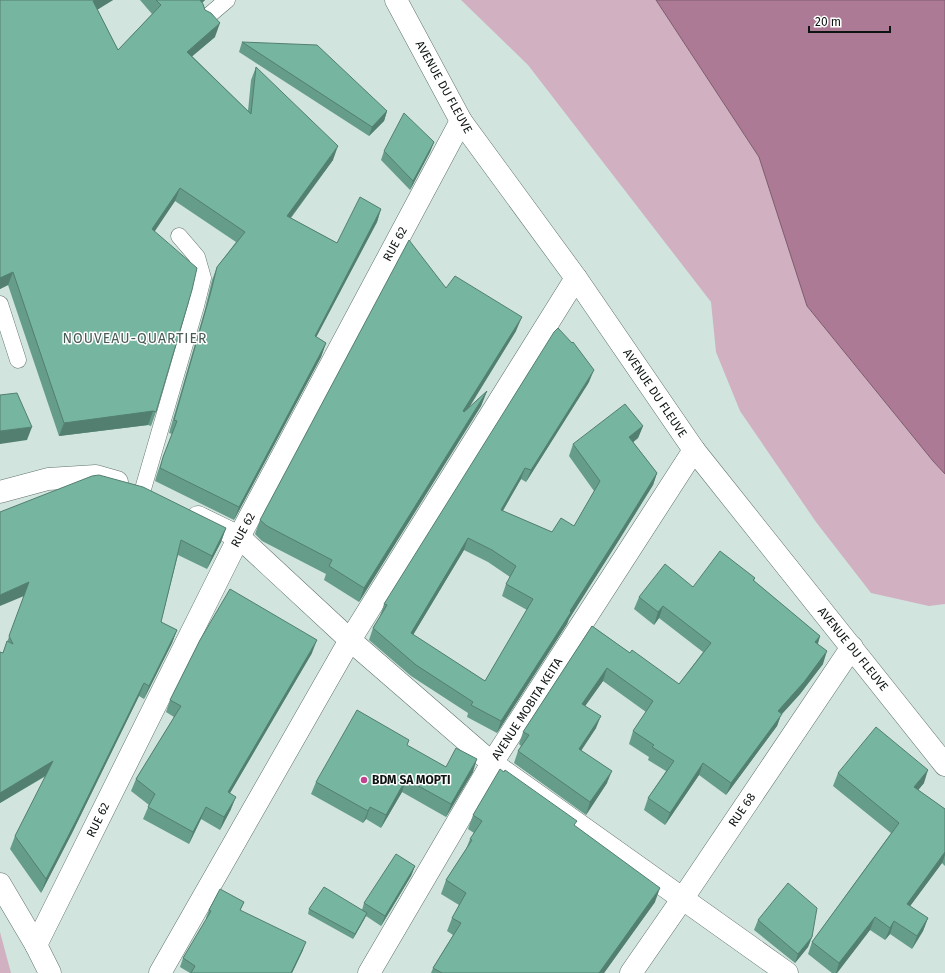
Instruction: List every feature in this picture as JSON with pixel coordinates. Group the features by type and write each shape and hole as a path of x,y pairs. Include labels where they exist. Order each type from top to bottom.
{"street":[{"name":"AVENUE DU FLEUVE","path":"396,0 461,122 576,278 694,450 852,647 941,753"},
{"name":"RUE 62","path":"36,945 239,538 461,122"},
{"path":"160,973 350,640 576,278"},
{"name":"AVENUE MOBITA KEITA","path":"369,973 492,763 694,450"},
{"path":"0,492 48,479 96,476 143,489 163,500"},
{"path":"184,510 239,538 350,640 492,763 787,973"},
{"name":"RUE 68","path":"631,973 852,647"},
{"path":"0,884 36,945 50,973"}],"lane":[{"path":"207,17 227,0"},
{"path":"143,489 203,278 197,257 178,236"},
{"path":"0,304 18,360"}],"shaded area":[{"path":"461,0 656,0 759,157 807,306 945,474 945,604 929,606 871,593 816,522 740,411 716,352 711,302 528,65"},
{"path":"656,0 945,0 945,474 807,306 759,157"},
{"path":"0,932 11,973 0,973"}],"building":[{"path":"0,0 95,0 93,1 118,50 161,5 156,0 200,0 205,10 211,13 220,23 187,52 251,114 256,67 338,146 287,216 337,243 360,197 381,209 315,336 326,343 239,507 160,468 177,421 174,420 217,267 245,232 180,188 152,229 197,268 192,290 156,412 153,411 64,423 13,272 0,278"},
{"path":"242,42 317,45 387,111 372,127"},
{"path":"404,113 434,142 413,181 384,151"},
{"path":"409,240 446,288 455,276 522,317 463,411 464,412 487,391 364,588 329,566 332,560 267,526 260,520"},
{"path":"558,328 572,343 573,342 594,370 531,470 525,468 501,510 552,532 561,518 574,526 600,481 573,444 625,404 643,426 629,437 657,473 570,611 571,612 501,721 471,705 473,702 416,665 373,628 387,605 384,604 554,332","holes":["468,538 492,550 516,566 506,584 533,599 485,681 411,633"]},
{"path":"17,393 32,427 0,431 0,395"},
{"path":"99,475 143,487 226,528 212,556 181,540 161,622 177,630 149,686 144,683 46,879 15,836 53,761 0,793 0,652 3,653 7,641 13,644 9,636 29,582 0,595 0,512 92,476"},
{"path":"720,551 755,578 753,580 820,636 815,642 827,651 804,682 778,711 782,714 731,783 703,763 670,813 648,798 674,761 652,747 654,745 633,731 653,701 607,668 582,704 601,716 579,749 612,771 590,802 518,751 529,735 523,732 592,626 630,653 632,650 679,684 711,643 663,606 658,612 639,597 665,564 693,587"},
{"path":"230,589 317,640 228,792 236,797 224,817 206,807 193,832 148,807 155,794 136,779 181,706 170,700 200,640"},
{"name":"BDM SA MOPTI","path":"357,710 409,740 407,745 446,767 456,748 477,759 451,804 406,779 386,815 370,807 368,811 316,782"},
{"path":"876,727 928,770 914,787 945,809 945,852 907,904 928,918 917,936 894,921 890,928 875,917 839,963 812,942 899,823 838,773"},
{"path":"500,769 504,772 505,770 577,821 574,825 660,888 599,973 442,973 433,968 461,923 452,918 466,893 446,880 472,840 470,839 482,821 473,815"},
{"path":"396,854 415,866 385,916 364,903"},
{"path":"788,883 817,908 812,937 798,954 758,920"},
{"path":"324,887 367,913 355,934 309,909"},
{"path":"220,889 244,902 240,910 306,942 291,973 191,973 195,966 183,958 211,911 209,910"}],"place":[{"name":"BDM SA MOPTI","path":"364,780"}],"district":[{"name":"NOUVEAU-QUARTIER","path":"135,338"}]}
